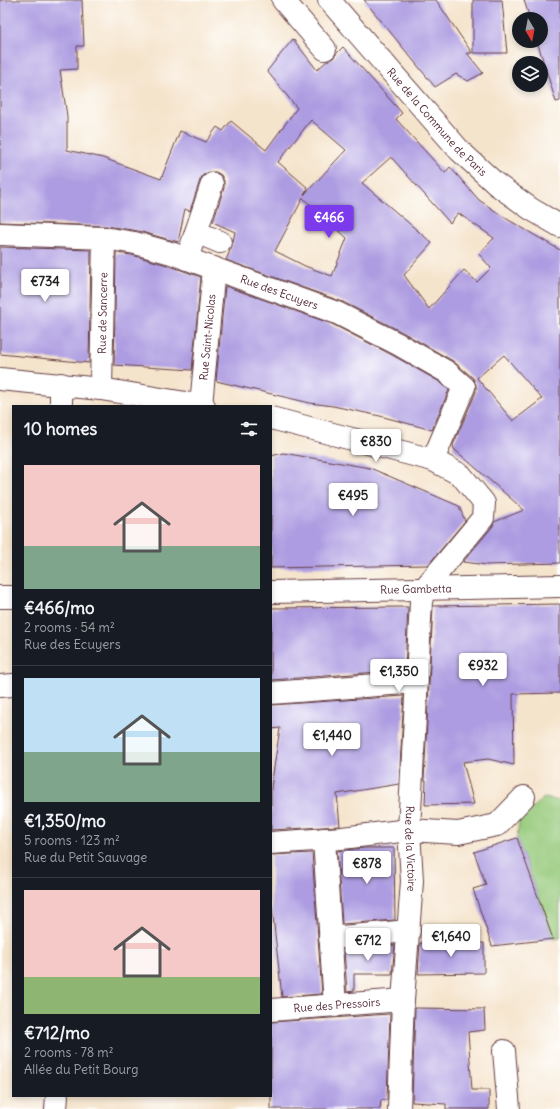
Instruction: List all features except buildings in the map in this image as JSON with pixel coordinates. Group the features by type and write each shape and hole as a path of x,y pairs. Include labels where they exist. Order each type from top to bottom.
{"street":[{"path":"283,0 325,49"},
{"name":"Rue de la Commune de Paris","path":"329,0 460,151 496,184 531,209 560,226"},
{"path":"187,259 212,184"},
{"path":"196,232 220,242"},
{"name":"Rue des Ecuyers","path":"0,234 104,238 135,243 171,253 337,313 398,344 447,372 464,387 433,460"},
{"name":"Rue de Sancerre","path":"101,389 104,238"},
{"name":"Rue Saint-Nicolas","path":"201,405 214,268"},
{"path":"0,379 101,389 195,405"},
{"path":"61,384 61,405"},
{"path":"272,418 433,460 462,475 484,503 483,518 424,589"},
{"name":"Rue Gambetta","path":"272,592 560,586"},
{"name":"Rue de la Victoire","path":"399,1109 403,1000 412,881 409,830 421,602 424,589"},
{"path":"0,597 12,597"},
{"path":"272,693 417,682"},
{"path":"0,686 12,685"},
{"path":"272,843 409,830 458,833 497,825 524,797"},
{"path":"324,839 335,1006"},
{"path":"330,938 408,931"},
{"name":"Rue des Pressoirs","path":"272,1010 403,1000"},
{"path":"504,1051 509,1109"},
{"path":"56,1109 57,1097"}],"green space":[{"path":"544,798 560,801 560,938 553,939 517,838 519,820"}]}
